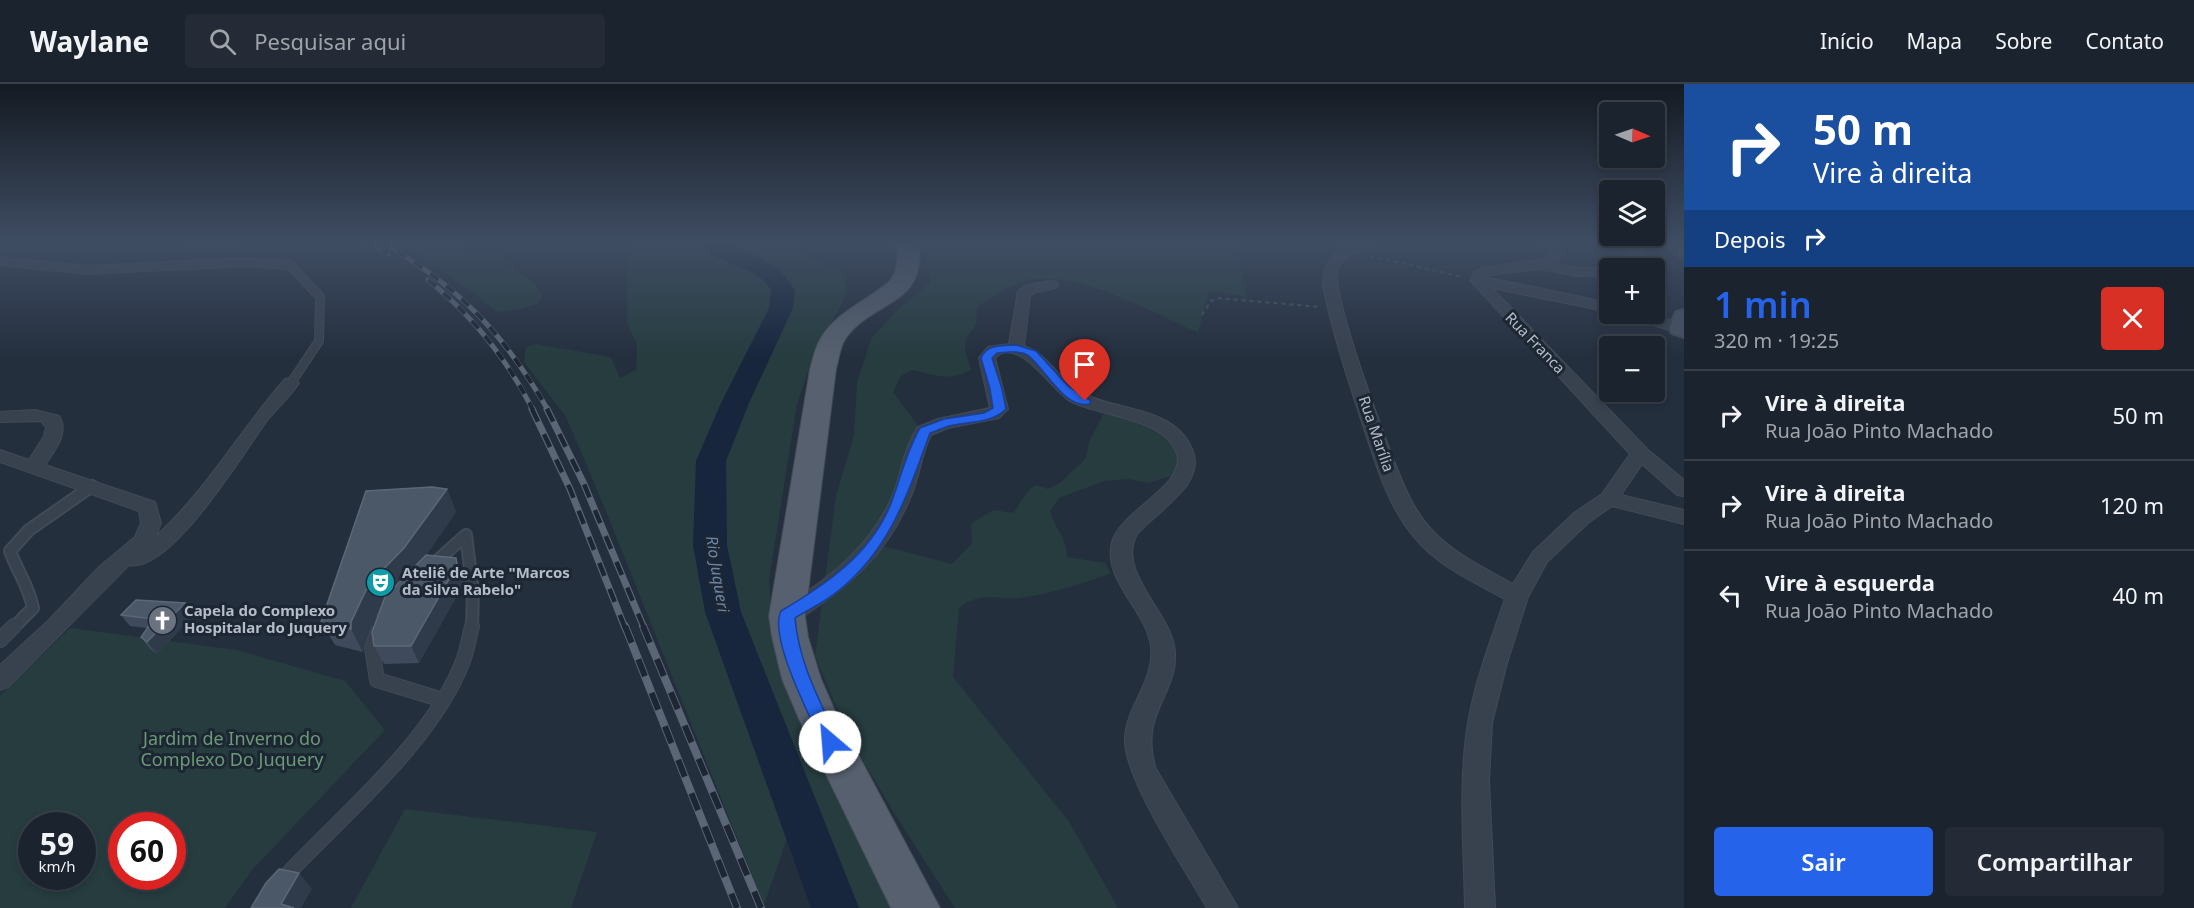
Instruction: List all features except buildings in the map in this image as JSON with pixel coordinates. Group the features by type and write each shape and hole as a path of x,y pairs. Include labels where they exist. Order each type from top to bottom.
{"main road":[{"path":"904,279 880,302 836,334 829,351 824,369 787,616 789,641 796,668 814,710 916,908"}],"street":[{"name":"Rua Marília","path":"1330,279 1334,309 1381,454 1410,517 1424,535 1440,549 1517,596"},
{"path":"1477,280 1599,306"},
{"name":"Rua Franca","path":"1477,280 1640,453 1684,490"},
{"path":"1016,348 1023,294 1032,288 1052,285"},
{"path":"1665,321 1683,325"},
{"path":"787,616 833,587 869,552 895,510 924,431 944,423 987,416 999,409 987,358 994,350 1016,348 1036,356 1053,378 1071,394 1165,429 1180,442 1186,453 1188,465 1183,478 1131,527 1123,539 1121,553 1126,574 1155,621 1163,646 1162,667 1137,728 1136,745 1138,759 1144,773 1223,908"},
{"path":"106,573 159,545 186,520 263,415 291,384"},
{"path":"0,417 41,415 50,417 55,424 56,433 34,467"},
{"path":"1480,908 1476,780 1480,723 1495,663 1517,596 1540,557 1581,518 1609,500 1640,453"},
{"path":"0,456 148,507 151,523 144,541 106,573 57,626 0,680"},
{"path":"1659,469 1684,468"},
{"path":"1609,500 1684,517"}],"lane":[{"path":"291,384 319,341 320,297 304,279"},
{"path":"0,640 33,608 28,586 15,565 10,550 29,531 92,486"},
{"path":"275,889 383,777 443,700 458,671 472,629 474,605 466,535 419,578"},
{"path":"384,619 372,648 377,680 443,700"}],"path":[{"path":"1202,315 1211,301 1217,298 1334,309"}],"green space":[{"path":"454,279 529,279 542,296 538,304 497,312"},
{"path":"627,279 845,279 847,284 844,300 816,349 797,404 769,580 775,651 810,733 893,908 843,908 807,819 792,824 764,905 566,417 524,362 526,347 536,344 611,357 620,378 636,370 637,346 627,322"},
{"path":"931,279 1032,279 1011,286 977,308 976,325 966,338 965,350 971,370 948,377 912,370 901,376 893,392 919,427 902,483 868,542 952,564 972,543 971,524 993,510 1013,513 1032,487 1036,485 1048,489 1060,483 1086,458 1089,442 1105,411 1162,429 1182,452 1177,474 1148,483 1128,479 1104,481 1059,498 1050,511 1065,543 1067,557 1105,563 1111,573 1037,595 1016,598 983,597 959,608 953,677 1070,823 1118,908 955,908 849,737 815,656 836,496 854,435 857,383 871,339 897,310 931,282"},
{"path":"1056,279 1243,279 1247,297 1209,291 1198,333 1139,305 1074,282"},
{"name":"Jardim de Inverno do Complexo Do Juquery","path":"70,628 237,650 345,681 385,730 252,870 225,908 0,908 0,696"},
{"path":"405,809 597,832 571,908 351,908"}],"waterway":[{"name":"Rio Juqueri","path":"775,279 783,290 781,308 735,403 711,461 710,545 723,612 835,908"}],"railway":[{"path":"438,279 496,334 514,357 548,410"},
{"path":"428,280 460,308 488,339 512,373 533,410"},
{"path":"532,409 570,489 625,628"},
{"path":"547,409 584,484 644,628"},
{"path":"625,626 737,908"},
{"path":"643,626 761,908"}],"place":[{"name":"Ateliê de Arte \"Marcos da Silva Rabelo\"","path":"381,582"},
{"name":"Capela do Complexo Hospitalar do Juquery","path":"163,620"}],"route":[{"path":"830,742 796,668 789,641 787,616 833,587 869,552 895,510 924,431 944,423 987,416 999,409 996,389 987,363 989,353 994,350 1016,348 1032,353 1063,389 1085,401"}]}
